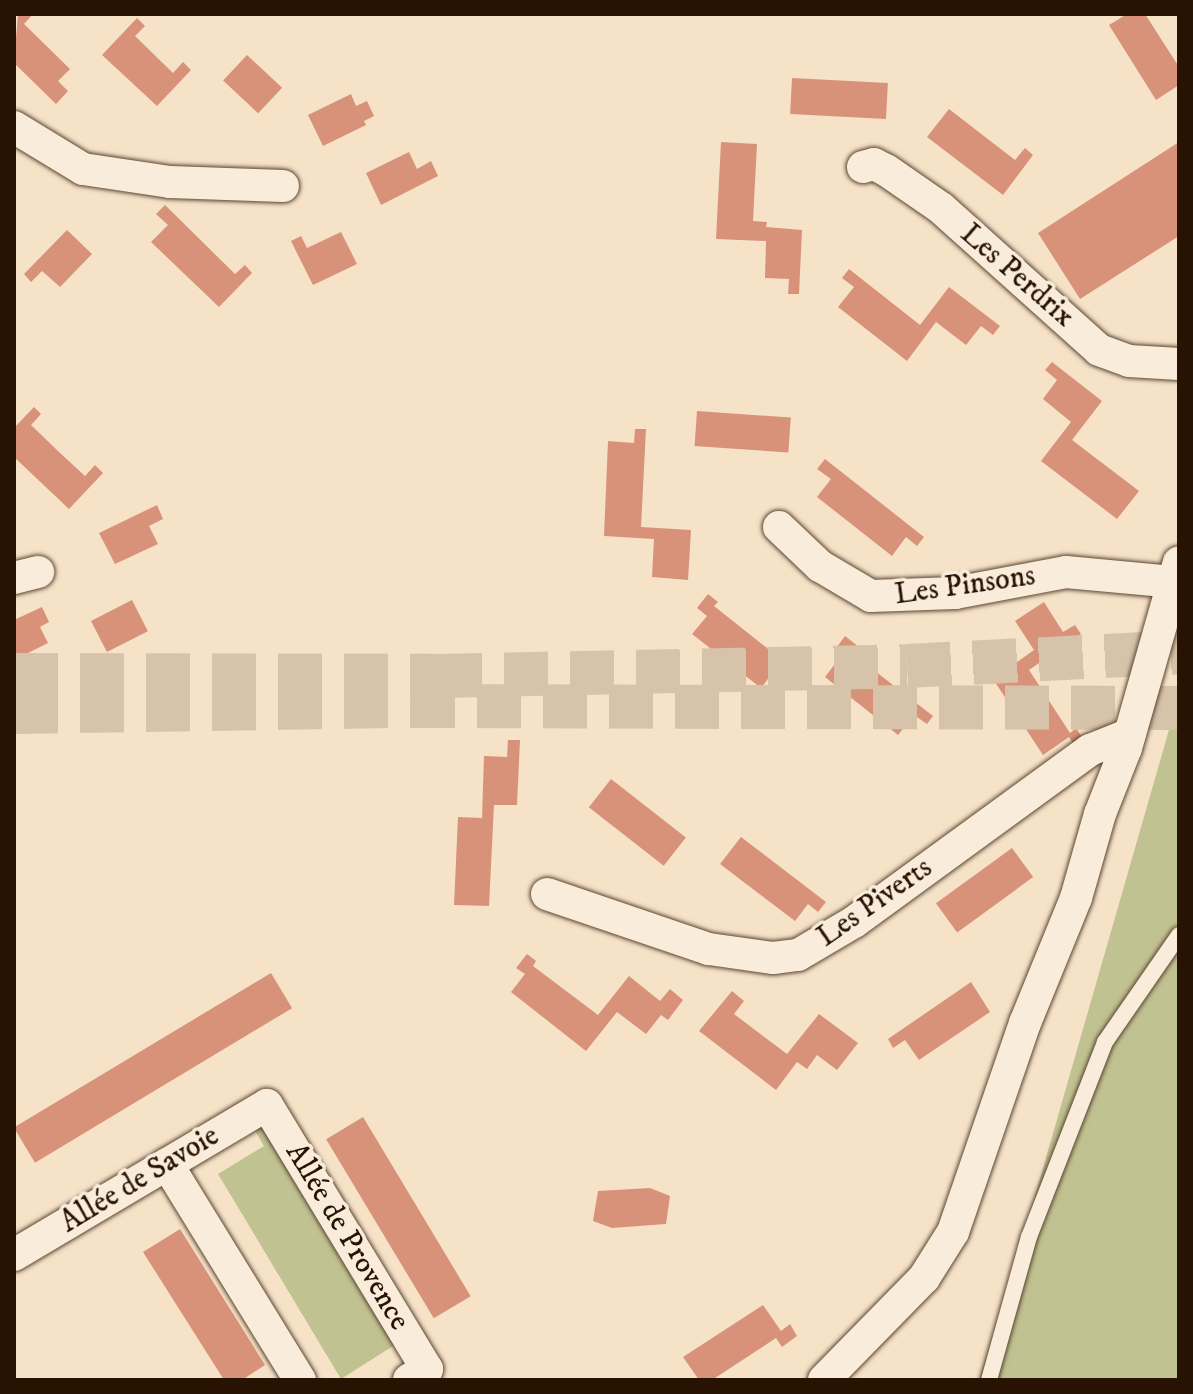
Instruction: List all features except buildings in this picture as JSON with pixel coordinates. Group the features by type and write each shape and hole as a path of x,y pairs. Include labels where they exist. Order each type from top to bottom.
{"street":[{"path":"14,127 83,169 170,182 283,186"},
{"name":"Les Perdrix","path":"863,167 874,164 886,170 941,208 1099,350 1129,361 1179,364"},
{"name":"Les Pinsons","path":"779,527 820,566 871,596 955,593 1066,572 1176,572"},
{"path":"824,1380 924,1278 953,1232 1130,734 1176,572"},
{"name":"Les Piverts","path":"547,894 709,949 773,958 798,955 854,922 1090,750 1130,734"},
{"name":"Allée de Savoie","path":"14,1255 267,1105"},
{"name":"Allée de Provence","path":"267,1105 418,1375"},
{"path":"167,1164 300,1380"}],"lane":[{"path":"989,1380 1029,1237 1105,1042 1179,935"}],"green space":[{"path":"1179,695 1179,1380 979,1380 1016,1262"},
{"path":"262,1126 401,1341 341,1379 218,1174 264,1146 254,1129"}],"tunnel":[{"path":"14,675 438,676 907,666 1179,652"},
{"path":"14,712 411,706 1179,708"}]}
